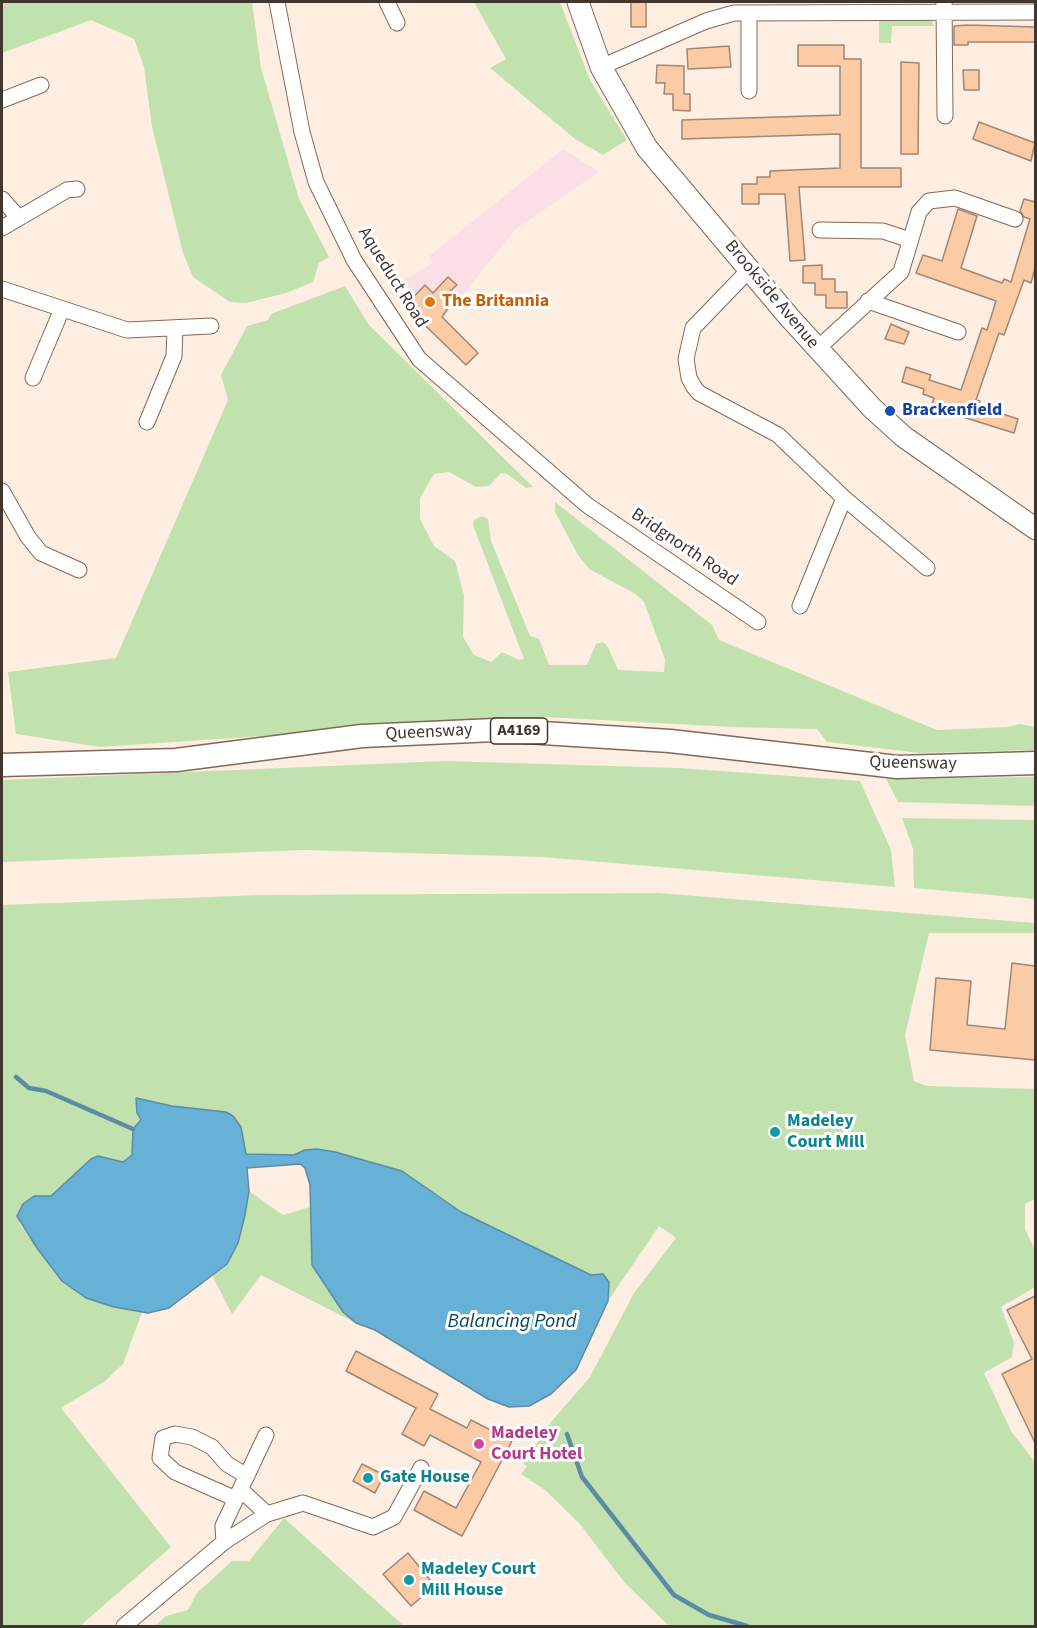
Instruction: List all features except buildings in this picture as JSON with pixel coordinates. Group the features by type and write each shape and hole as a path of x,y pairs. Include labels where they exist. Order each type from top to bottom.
{"main road":[{"name":"Queensway","path":"2,765 176,760 362,736 495,730 670,741 897,767 1035,763"}],"street":[{"name":"Aqueduct Road","path":"277,2 302,132 316,182 354,260 419,359 587,505"},
{"path":"387,2 397,23"},
{"name":"Brookside Avenue","path":"578,2 601,67 646,148 817,350 872,408 904,437 1035,529"},
{"path":"601,67 706,21 734,13 945,7 1035,12"},
{"path":"945,7 945,116"},
{"path":"749,13 749,91"},
{"path":"2,100 41,84"},
{"path":"2,228 18,216 67,190 77,189"},
{"path":"817,350 901,272 919,212 929,201 954,198 1015,219"},
{"path":"2,199 18,216"},
{"path":"820,230 883,231 910,240"},
{"path":"750,269 693,328 686,349 689,378 699,393 778,435 844,498 927,568"},
{"path":"2,289 127,330 211,326"},
{"path":"868,301 958,332"},
{"path":"33,378 62,309"},
{"path":"147,422 174,356 176,328"},
{"path":"2,491 28,537 41,553 79,570"},
{"path":"800,606 844,498"},
{"name":"Bridgnorth Road","path":"587,505 758,622"},
{"path":"241,1488 175,1472 160,1458 163,1438 175,1434 192,1437 212,1447 227,1464 241,1488 267,1514"},
{"path":"224,1542 223,1526 266,1435"},
{"path":"124,1626 224,1542 267,1514 303,1503 373,1527 394,1517 421,1468"}],"shaded area":[{"path":"563,149 599,172 515,230 465,292 438,321 436,319 427,328 390,288 433,263 429,256"}],"green space":[{"path":"2,2 252,2 261,68 299,199 329,257 319,263 313,282 286,293 246,303 230,302 193,277 183,253 152,127 144,67 134,39 91,20 2,53"},
{"path":"474,2 560,2 590,80 627,140 603,155 575,139 490,68 506,59"},
{"path":"879,12 928,12 934,26 892,26 891,43 879,43"},
{"path":"345,286 369,325 533,487 526,488 507,474 501,473 489,486 476,487 449,472 434,474 420,498 420,519 434,546 455,561 464,595 463,637 474,655 491,662 502,652 519,660 524,659 473,525 474,520 482,516 488,519 491,541 530,636 539,639 549,665 587,665 596,644 603,642 608,647 618,670 664,672 665,659 644,602 634,593 589,569 578,555 555,512 555,502 712,625 719,640 937,730 1008,727 1020,724 1035,727 1035,750 920,753 827,742 817,729 545,717 100,747 16,734 8,672 116,658 228,400 221,375 247,326 268,320 271,314"},
{"path":"445,761 678,768 860,781 891,850 895,887 543,857 304,850 2,862 2,780"},
{"path":"1035,777 1035,806 898,802 886,779"},
{"path":"902,818 1035,820 1035,899 914,888 913,849"},
{"path":"658,893 1035,923 1035,933 929,933 905,1035 914,1081 927,1086 1035,1089 1035,1199 1025,1204 1025,1229 1035,1250 1035,1287 1001,1307 1014,1343 1012,1357 984,1373 1011,1431 1035,1462 1035,1626 669,1626 624,1582 579,1523 545,1490 521,1474 527,1466 523,1464 551,1422 590,1377 634,1293 676,1238 659,1226 608,1301 609,1282 603,1274 591,1275 461,1212 402,1171 317,1149 305,1150 295,1155 246,1154 241,1127 233,1116 226,1112 172,1106 136,1098 141,1120 133,1129 132,1155 123,1162 98,1157 91,1159 51,1196 34,1196 19,1223 62,1281 93,1300 114,1307 142,1312 123,1364 104,1382 61,1408 171,1547 80,1626 2,1626 2,905 260,895"},
{"path":"249,1191 283,1215 310,1207 312,1265 343,1312 356,1323 261,1275 232,1314 212,1275 227,1264 238,1243"},
{"path":"284,1518 404,1626 155,1626 166,1616 188,1610 197,1593 232,1561 249,1561"}],"water":[{"name":"Balancing Pond","path":"136,1098 172,1106 226,1112 233,1116 241,1127 246,1154 294,1155 305,1150 317,1149 402,1171 461,1212 591,1275 603,1274 609,1282 608,1301 576,1370 551,1394 529,1406 509,1407 488,1399 375,1330 356,1323 343,1312 312,1265 310,1185 305,1168 300,1164 247,1168 249,1191 245,1215 238,1243 227,1264 169,1308 148,1313 114,1307 86,1298 62,1281 17,1216 23,1204 34,1196 51,1196 91,1159 98,1156 123,1162 132,1155 133,1129 141,1120 137,1113"}],"waterway":[{"path":"16,1077 29,1088 46,1091 133,1129"},
{"path":"567,1434 582,1477 674,1595 709,1615 747,1626"}],"place":[{"name":"The Britannia","path":"430,302"},
{"name":"Brackenfield","path":"890,411"},
{"name":"Madeley Court Mill","path":"775,1132"},
{"name":"Madeley Court Hotel","path":"479,1444"},
{"name":"Gate House","path":"368,1478"},
{"name":"Madeley Court Mill House","path":"409,1580"}]}
